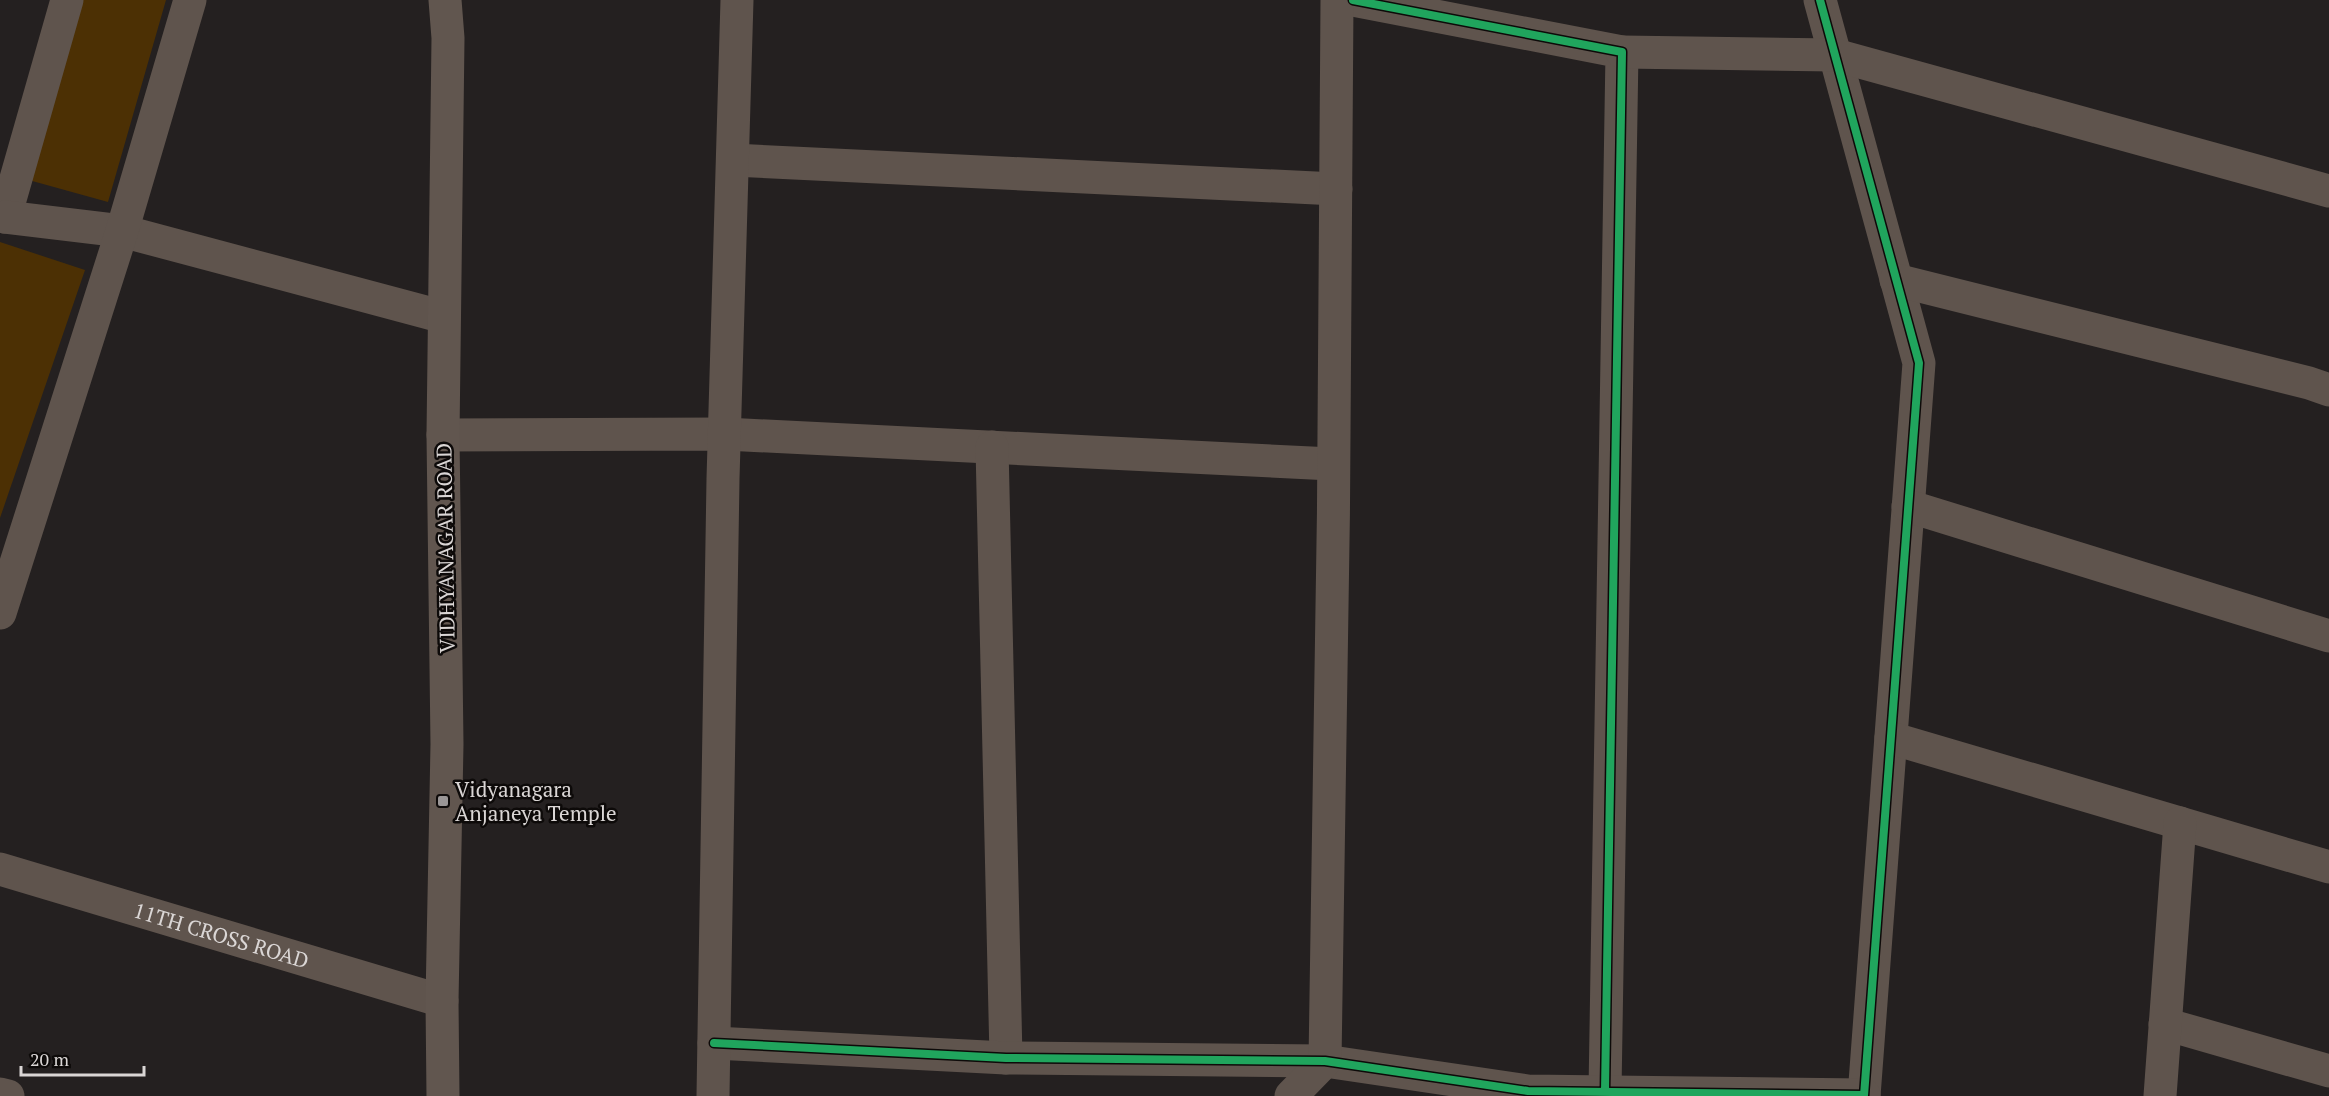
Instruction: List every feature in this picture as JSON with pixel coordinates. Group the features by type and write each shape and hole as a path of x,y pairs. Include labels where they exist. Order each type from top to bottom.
{"street":[{"path":"67,0 2,217 122,231 444,317"},
{"path":"0,613 122,231 190,0"},
{"name":"VIDHYANAGAR ROAD","path":"443,1096 442,1001 447,744 443,435 448,38 445,0"},
{"path":"713,1096 724,434 736,0"},
{"path":"1292,1096 1325,1061 1334,574 1332,464 1337,0"},
{"path":"1353,0 1506,14 1622,52 1835,55 2329,191"},
{"path":"714,1043 1006,1058 1325,1061 1528,1093 1605,1091 1864,1095 1919,363 1820,0"},
{"path":"1605,1091 1622,52"},
{"path":"733,160 1336,189"},
{"path":"1896,280 2309,383 2329,390"},
{"path":"443,435 724,434 1332,464"},
{"path":"992,447 1006,1058"},
{"path":"1908,506 2329,636"},
{"path":"1891,738 2329,867"},
{"path":"2160,1096 2180,823"},
{"name":"11TH CROSS ROAD","path":"0,869 442,1001"},
{"path":"2165,1024 2329,1071"},
{"path":"0,1094 8,1096"}],"shaded area":[{"path":"77,0 166,0 108,202 25,179"},
{"path":"0,242 85,270 0,518"}],"cycle path":[{"path":"1353,0 1622,52 1605,1091"},
{"path":"1820,0 1919,363 1864,1096"},
{"path":"714,1043 1006,1058 1325,1061 1528,1091 1864,1095"}],"place":[{"name":"Vidyanagara Anjaneya Temple","path":"443,801"}]}
